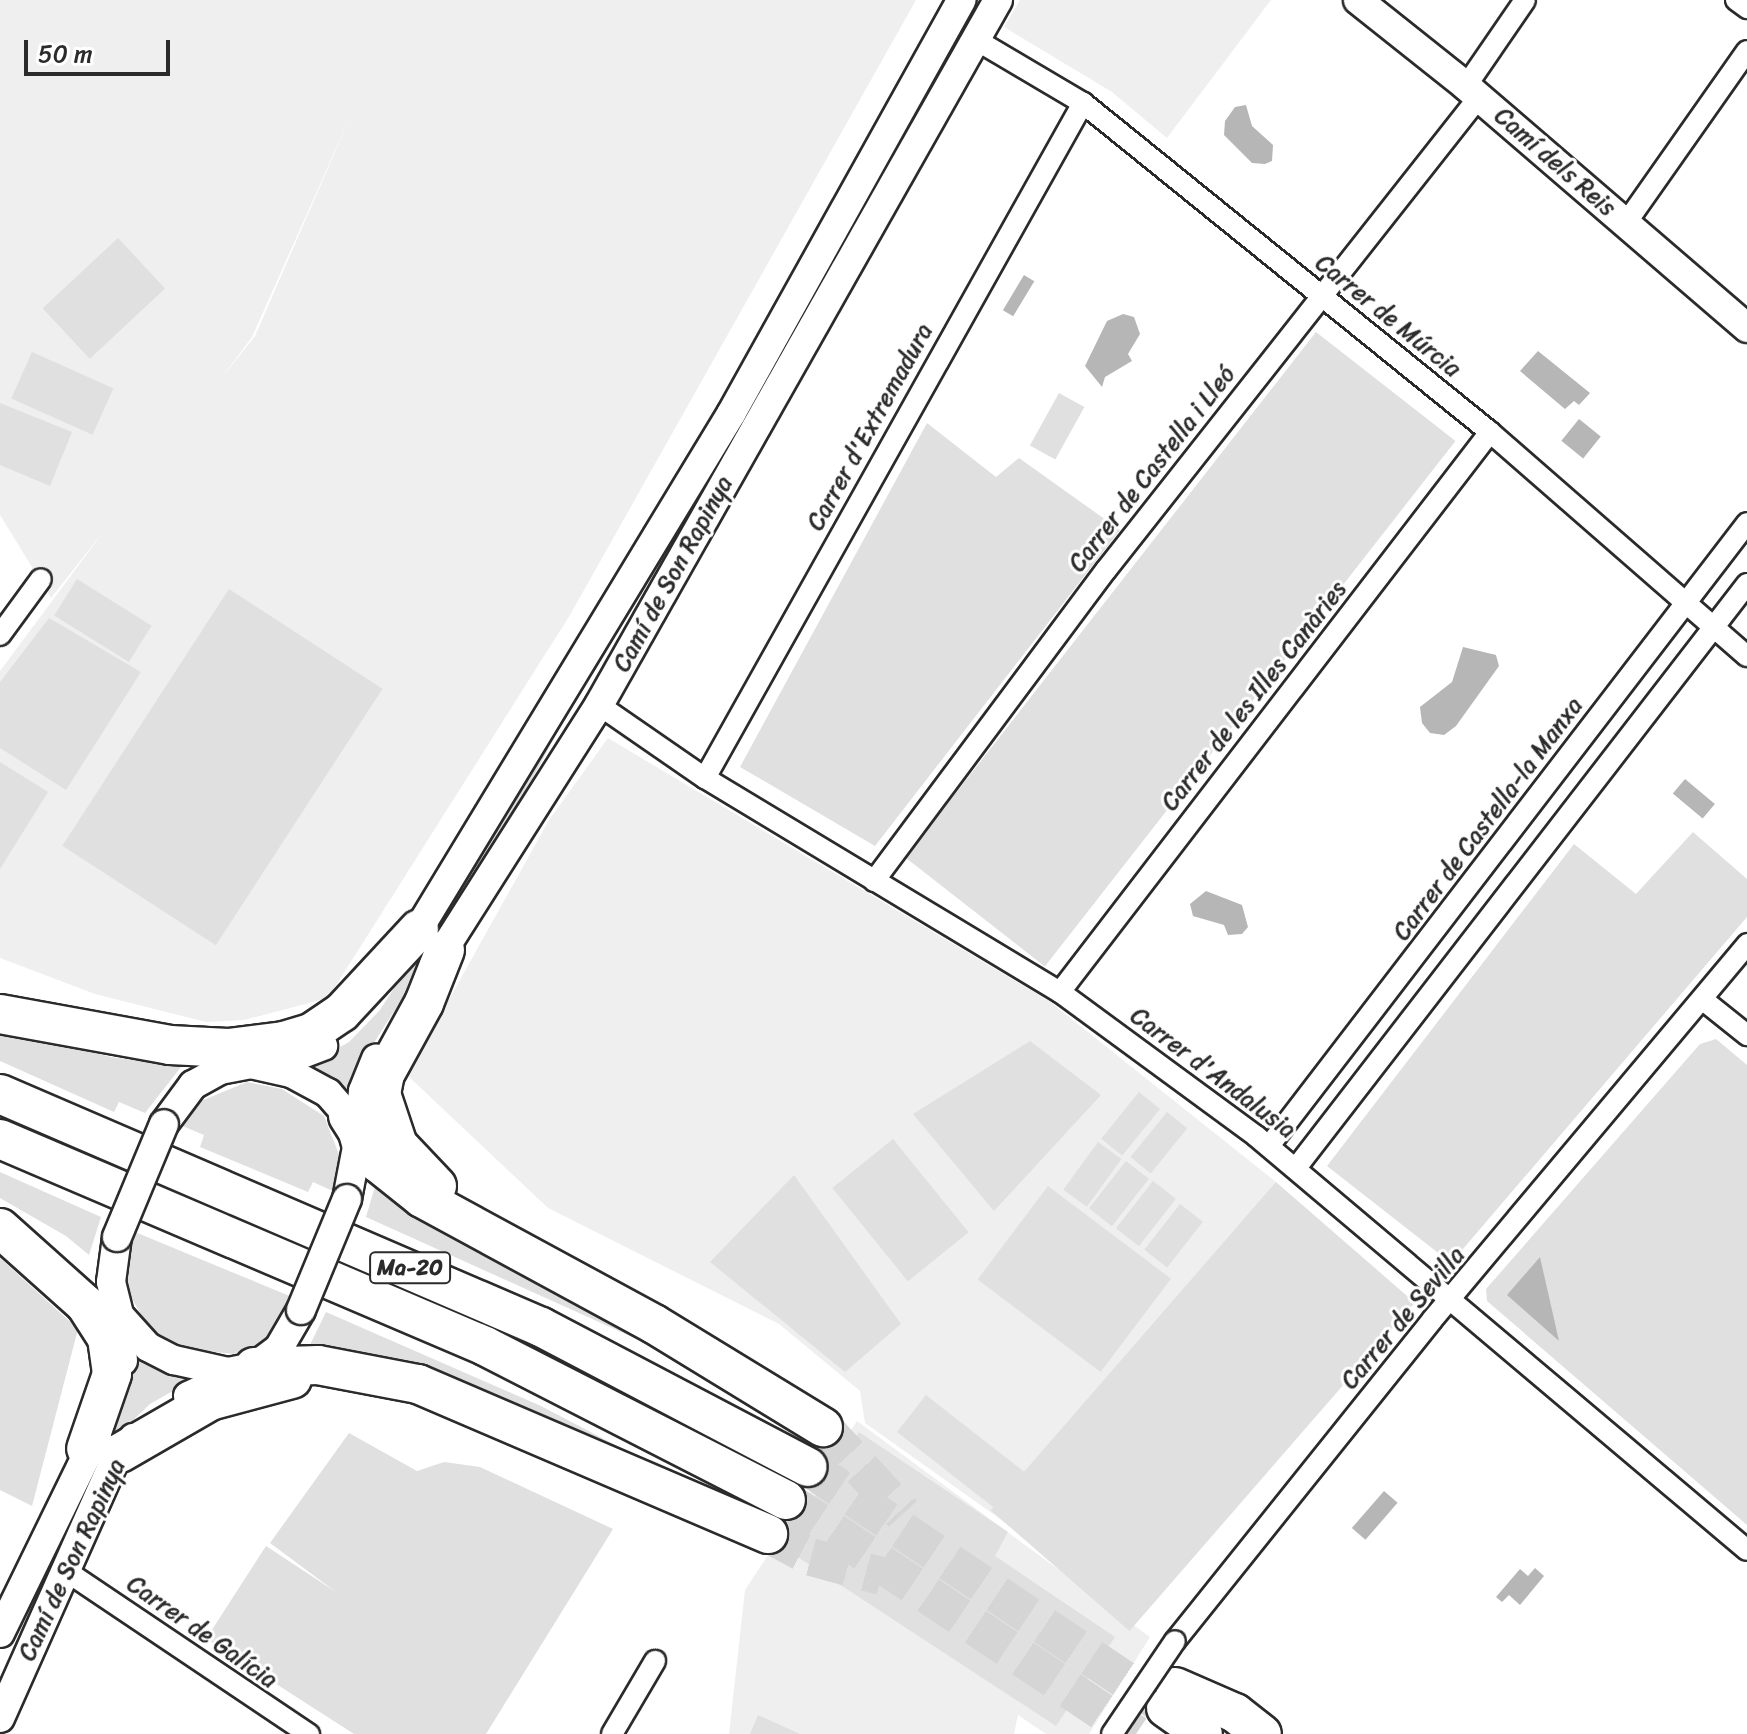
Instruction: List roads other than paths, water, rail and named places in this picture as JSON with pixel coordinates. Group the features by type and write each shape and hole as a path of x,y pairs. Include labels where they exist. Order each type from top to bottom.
{"highway":[{"path":"0,1016 170,1045 228,1048 284,1041 311,1033 342,1012 432,940"},
{"path":"432,940 424,1003 385,1074 381,1094 387,1123 407,1157 432,1181 589,1288"},
{"path":"0,1016 92,1043 245,1064"},
{"name":"Ma-20","path":"0,1094 541,1327 808,1467"},
{"path":"355,1132 378,1163 408,1188 589,1288 823,1427"},
{"name":"Ma-20","path":"0,1139 529,1366 786,1500"},
{"path":"0,1212 59,1250 118,1311"},
{"path":"0,1228 85,1304 107,1338 112,1374 103,1451"},
{"path":"250,1368 318,1365 378,1374 484,1410 768,1534"},
{"path":"103,1451 210,1401 275,1381 348,1381 484,1410"},
{"path":"1203,1734 1170,1698 1235,1713 1262,1734"}],"street":[{"name":"Camí de Son Rapinya","path":"355,1132 371,1067 432,940 731,414 961,0"},
{"name":"Camí de Son Rapinya","path":"245,1064 303,1055 345,1031 432,940 599,705 978,41 998,0"},
{"name":"Camí dels Reis","path":"1358,0 1473,91 1747,328"},
{"name":"Carrer de Castella i Lleó","path":"874,881 1106,570 1321,295 1473,91 1525,0"},
{"path":"1736,0 1747,8"},
{"name":"Carrer de Múrcia","path":"978,41 1083,103 1490,432 1747,656"},
{"path":"1626,223 1747,51"},
{"name":"Carrer d'Extremadura","path":"705,778 1083,103"},
{"name":"Carrer de les Illes Canàries","path":"1060,992 1490,432"},
{"name":"Carrer de Castella-la Manxa","path":"1269,1146 1747,523"},
{"path":"0,635 41,579"},
{"path":"1296,1168 1747,584"},
{"name":"Carrer d'Andalusia","path":"599,705 705,778 1060,992 1269,1146 1449,1303 1747,1550"},
{"name":"Carrer de Sevilla","path":"1112,1734 1175,1641 1449,1303 1747,944"},
{"path":"1702,999 1747,1035"},
{"path":"245,1064 317,1085 355,1132 347,1199 301,1310 279,1348 250,1368 202,1369 174,1360 139,1339 118,1311 111,1268 117,1237 164,1124 193,1085 245,1064"},
{"name":"Camí de Son Rapinya","path":"0,1718 66,1571 103,1451 101,1429 121,1377 118,1311"},
{"name":"Camí de Son Rapinya","path":"0,1633 103,1451 170,1406 250,1368"},
{"name":"Carrer de Galícia","path":"66,1571 309,1734"},
{"path":"612,1734 655,1661"}],"tunnel":[{"path":"823,1427 903,1514"},
{"path":"808,1467 1166,1708"},
{"path":"786,1500 1136,1734"},
{"path":"768,1534 811,1557 881,1576"}]}
